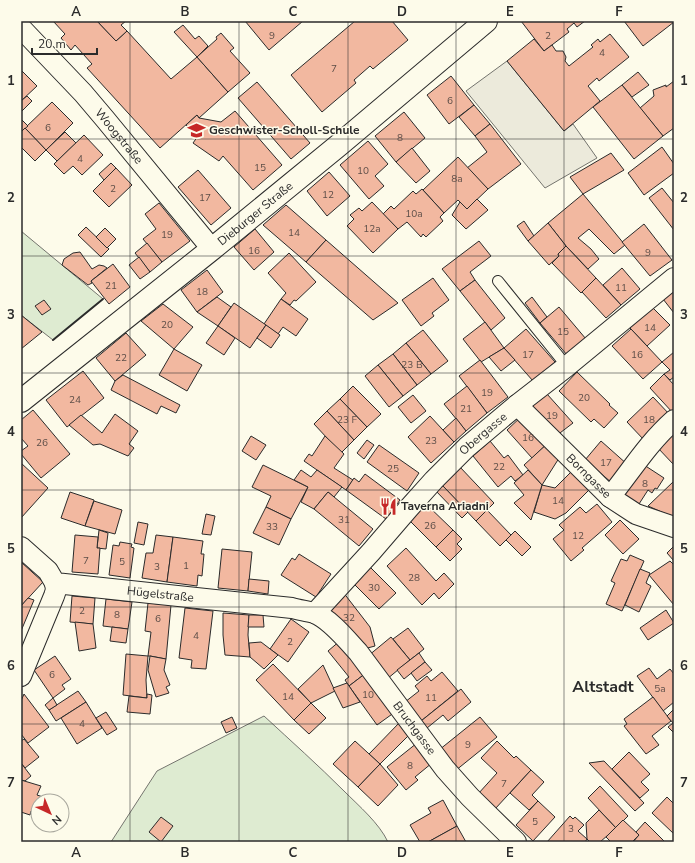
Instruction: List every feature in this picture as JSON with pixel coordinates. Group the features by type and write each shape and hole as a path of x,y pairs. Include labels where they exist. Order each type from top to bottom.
{"street":[{"name":"Dieburger Straße","path":"21,401 212,249 333,150 486,21"},
{"name":"Woogstraße","path":"21,28 83,93 212,249"},
{"name":"Obergasse","path":"315,613 371,552 438,475 467,447 674,278"},
{"name":"Borngasse","path":"517,405 610,497 636,514 674,527"},
{"path":"610,497 660,432 674,420"},
{"path":"21,547 48,571 55,583 56,590 21,676"},
{"name":"Hügelstraße","path":"55,583 292,608 315,613"},
{"name":"Bruchgasse","path":"315,613 329,623 358,652 445,770 516,842"}],"lane":[{"path":"498,281 566,367"}],"green space":[{"path":"21,231 103,299 53,340 21,315"},
{"path":"264,716 374,821 388,842 111,842 157,771"}],"shaded area":[{"path":"507,61 564,131 573,124 597,158 545,188 466,91"}],"building":[{"path":"53,21 97,21 116,41 127,31 171,79 197,57 228,92 199,118 197,115 160,148 87,68 92,64 75,45 71,50 61,38 65,34"},
{"path":"97,21 126,21 121,25 127,31 116,41"},
{"path":"245,21 303,21 269,50"},
{"path":"355,21 392,21 408,40 373,69 370,66 354,80 356,83 322,112 291,75"},
{"path":"521,21 585,21 577,27 574,23 567,29 569,32 544,51"},
{"path":"624,21 674,21 674,22 643,46"},
{"path":"183,25 195,39 199,36 208,46 197,57 174,32"},
{"path":"221,33 234,48 230,51 250,73 228,92 197,57 217,39 216,37"},
{"path":"610,34 629,57 599,81 597,78 588,86 600,101 564,131 507,61 534,39 544,51 552,45 556,51 563,51 566,57 565,61 569,66 593,47 591,45 598,39 600,42"},
{"path":"21,70 37,86 21,101"},
{"path":"638,72 649,85 632,97 622,85"},
{"path":"451,76 474,105 449,124 427,95"},
{"path":"674,81 674,128 663,136 640,108 654,96 653,90 666,85 666,87"},
{"path":"257,82 310,143 291,159 238,98"},
{"path":"622,85 663,136 634,159 593,107"},
{"path":"27,96 32,101 21,112 21,101"},
{"path":"52,102 73,123 46,150 25,128"},
{"path":"474,105 490,124 475,136 459,117"},
{"path":"235,111 282,165 253,190 223,156 219,161 193,143 198,136 186,125 197,115 199,118 221,122"},
{"path":"404,112 425,138 396,162 375,136"},
{"path":"21,119 28,126 21,132"},
{"path":"490,124 521,164 488,189 467,168 487,152 475,136"},
{"path":"25,128 46,150 35,161 21,147 21,132"},
{"path":"65,132 76,143 57,161 46,150"},
{"path":"84,135 103,155 82,175 73,166 64,174 54,164"},
{"path":"368,141 388,164 375,176 384,186 369,199 340,165"},
{"path":"662,147 674,164 674,173 644,195 628,173"},
{"path":"412,148 430,171 416,183 396,162"},
{"path":"611,153 624,170 583,194 570,177"},
{"path":"458,157 488,189 467,209 458,200 444,213 423,190"},
{"path":"111,163 116,168 104,180 99,174"},
{"path":"116,168 132,185 109,207 93,191"},
{"path":"198,170 231,208 211,225 178,187"},
{"path":"329,172 350,196 327,216 307,191"},
{"path":"662,188 674,203 674,230 649,198"},
{"path":"422,189 444,213 440,217 443,221 426,237 423,234 421,237 407,222 398,229 383,214 391,206 394,209 413,191 416,194"},
{"path":"583,194 625,245 614,254 589,229 578,238 591,249 599,259 588,269 566,246 548,223"},
{"path":"477,199 488,210 466,229 452,215 460,202 467,209"},
{"path":"372,202 398,229 373,253 347,226 354,219 350,215 359,208 362,211"},
{"path":"159,203 190,241 162,262 143,239 156,229 145,214"},
{"path":"286,205 326,240 306,262 263,225"},
{"path":"524,221 534,236 528,241 517,226"},
{"path":"548,223 566,246 558,254 559,256 549,265 528,241"},
{"path":"644,224 672,260 650,276 622,242"},
{"path":"86,227 109,249 101,257 78,235"},
{"path":"105,228 116,239 107,248 96,237"},
{"path":"255,229 274,252 254,270 234,247"},
{"path":"326,240 398,303 373,320 306,262"},
{"path":"479,241 491,256 470,272 475,280 460,291 442,269"},
{"path":"147,243 162,262 150,272 135,253"},
{"path":"566,246 596,278 581,293 552,263"},
{"path":"80,252 92,269 99,265 107,268 88,285 62,265 64,259 73,253"},
{"path":"289,253 316,282 290,305 281,299 286,293 268,273"},
{"path":"139,257 150,272 140,279 129,265"},
{"path":"113,264 130,287 109,304 91,281"},
{"path":"622,268 640,289 621,305 603,285"},
{"path":"207,270 223,292 197,312 181,290"},
{"path":"433,278 449,300 432,313 434,316 421,326 402,300"},
{"path":"596,278 621,305 606,318 582,292"},
{"path":"475,280 505,318 491,330 460,291"},
{"path":"674,290 674,313 663,299"},
{"path":"217,297 231,307 218,326 197,312"},
{"path":"532,297 547,317 540,323 525,303"},
{"path":"281,299 308,319 296,336 283,327 278,334 264,324"},
{"path":"44,300 51,309 42,315 35,306"},
{"path":"234,303 266,325 250,348 218,326"},
{"path":"163,304 193,327 174,349 141,321"},
{"path":"559,307 586,339 567,355 540,323"},
{"path":"652,307 670,325 647,346 630,328"},
{"path":"21,315 42,332 21,349"},
{"path":"485,322 504,348 481,362 463,339"},
{"path":"266,325 280,335 271,348 257,338"},
{"path":"218,326 235,338 224,355 206,343"},
{"path":"526,329 555,362 533,381 504,348"},
{"path":"631,329 662,362 643,379 612,346"},
{"path":"423,330 448,361 431,374 406,343"},
{"path":"126,333 146,355 115,381 96,358"},
{"path":"406,343 431,374 417,385 393,354"},
{"path":"504,348 515,360 501,371 489,357"},
{"path":"174,349 202,365 187,391 159,375"},
{"path":"674,352 674,377 670,380 664,374 670,370 662,362"},
{"path":"393,354 417,385 403,396 378,365"},
{"path":"480,360 508,397 487,413 459,376"},
{"path":"378,365 403,396 389,407 365,376"},
{"path":"83,371 104,398 67,427 46,400"},
{"path":"577,372 618,413 604,428 594,419 591,422 559,391"},
{"path":"664,374 674,385 673,413 650,388"},
{"path":"123,375 180,405 176,413 161,406 157,414 111,390 115,381"},
{"path":"353,386 381,414 367,427 340,399"},
{"path":"467,386 487,413 466,431 444,404"},
{"path":"547,394 573,423 556,436 530,408"},
{"path":"413,395 426,411 411,423 398,407"},
{"path":"653,397 671,416 645,441 627,422"},
{"path":"340,399 367,427 354,440 327,411"},
{"path":"33,410 70,454 41,478 21,454 21,451 28,446 21,438 21,420"},
{"path":"327,411 354,440 341,453 314,424"},
{"path":"115,414 138,431 129,444 134,448 128,456 100,444 93,445 69,425 81,415 102,433"},
{"path":"523,415 548,443 532,458 507,430"},
{"path":"430,416 454,442 431,463 408,437"},
{"path":"456,418 466,431 454,442 443,430"},
{"path":"674,430 674,465 657,447"},
{"path":"251,436 266,445 256,460 242,451"},
{"path":"325,436 344,454 334,468 353,480 346,490 304,461 309,454 312,456"},
{"path":"367,440 374,445 364,459 357,453"},
{"path":"490,441 504,458 508,455 523,475 515,481 511,476 498,487 473,456"},
{"path":"601,441 628,465 612,483 585,460"},
{"path":"548,443 561,455 542,485 524,465"},
{"path":"379,445 419,473 407,491 367,462"},
{"path":"21,463 48,488 21,518"},
{"path":"641,463 664,478 657,489 655,488 652,493 648,490 639,504 622,493"},
{"path":"263,465 308,487 291,519 266,507 271,496 252,487"},
{"path":"459,466 494,503 476,521 441,484"},
{"path":"575,468 593,486 566,513 555,519 534,512 542,485 555,488"},
{"path":"301,470 311,477 317,470 342,487 334,497 328,492 314,509 301,502 308,487 294,480"},
{"path":"528,470 542,485 531,520 514,503 524,495 514,483"},
{"path":"365,474 400,500 386,519 346,490 354,478 359,482"},
{"path":"674,481 673,517 648,506"},
{"path":"441,484 468,512 462,518 435,490"},
{"path":"70,492 94,500 85,526 61,518"},
{"path":"328,492 373,529 359,546 314,509"},
{"path":"94,501 122,510 115,534 85,526"},
{"path":"424,502 453,530 436,547 408,519"},
{"path":"597,504 612,522 582,548 584,550 571,561 553,539 564,530 559,525 580,507 586,513"},
{"path":"266,507 291,519 279,545 253,533"},
{"path":"487,510 511,535 500,546 476,521"},
{"path":"206,514 215,516 211,535 202,534"},
{"path":"620,520 639,539 623,554 605,535"},
{"path":"138,522 148,524 144,545 134,543"},
{"path":"99,530 108,533 106,549 97,548"},
{"path":"453,530 462,539 457,544 462,549 450,561 436,547"},
{"path":"515,531 531,547 522,556 506,540"},
{"path":"75,535 98,537 97,548 100,548 98,574 72,572"},
{"path":"156,535 173,537 167,582 142,578 146,553 153,553"},
{"path":"173,537 203,541 201,554 204,554 202,576 198,575 197,586 167,582"},
{"path":"120,542 132,544 131,547 134,548 130,578 109,575 113,545 119,546"},
{"path":"674,546 674,561 667,553"},
{"path":"406,548 436,581 444,573 454,584 439,599 434,593 422,605 387,566"},
{"path":"222,549 252,552 248,591 218,588"},
{"path":"299,554 331,574 316,597 281,575 292,558 295,560"},
{"path":"630,555 644,561 622,611 606,604 615,583 611,581 621,559 627,561"},
{"path":"670,561 674,565 674,605 649,575"},
{"path":"21,562 43,582 21,606"},
{"path":"368,565 396,593 379,609 351,581"},
{"path":"640,569 650,573 646,583 651,586 639,612 625,605"},
{"path":"249,579 269,581 268,594 248,591"},
{"path":"343,592 370,627 375,646 360,650 327,607"},
{"path":"72,596 95,598 93,624 70,622"},
{"path":"28,598 34,600 21,631 21,606"},
{"path":"106,599 132,602 128,629 103,626"},
{"path":"148,603 171,605 166,659 148,656 151,632 145,631"},
{"path":"185,608 213,611 206,669 191,668 192,660 179,658"},
{"path":"666,610 674,623 648,640 640,628"},
{"path":"223,613 249,615 248,635 250,657 225,655"},
{"path":"249,615 263,615 264,627 248,627"},
{"path":"291,619 309,632 288,662 270,649"},
{"path":"75,622 93,624 96,648 79,651"},
{"path":"112,627 128,629 126,643 110,641"},
{"path":"408,628 424,649 410,660 393,639"},
{"path":"391,637 410,660 387,679 368,656"},
{"path":"341,640 366,673 349,686 345,680 349,677 328,651"},
{"path":"261,642 278,655 264,669 250,657 249,643"},
{"path":"419,653 425,662 404,679 397,670"},
{"path":"126,654 148,656 146,680 147,698 123,695"},
{"path":"55,656 71,679 62,685 65,689 53,698 34,670"},
{"path":"150,656 166,659 164,670 170,685 166,687 169,693 156,697 148,670"},
{"path":"425,662 432,670 417,681 411,673"},
{"path":"273,664 311,703 294,720 256,680"},
{"path":"323,665 335,691 311,703 298,689"},
{"path":"649,668 657,679 670,669 674,674 674,702 663,711 637,676"},
{"path":"442,672 458,691 421,721 405,702 419,691 415,686 427,676 431,681"},
{"path":"366,673 395,712 377,725 349,686"},
{"path":"347,683 360,702 343,708 333,688"},
{"path":"461,689 471,702 448,721 443,715 427,728 421,721"},
{"path":"78,691 86,702 56,721 49,710"},
{"path":"24,694 49,727 28,743 21,734 21,701"},
{"path":"147,694 152,695 150,714 127,712 129,696 147,698"},
{"path":"653,697 671,721 652,736 659,745 646,754 624,726 627,724 624,719"},
{"path":"53,698 57,705 49,710 45,705"},
{"path":"86,702 102,728 77,744 61,718"},
{"path":"311,703 326,718 309,734 294,720"},
{"path":"674,709 674,733 668,727 673,723 667,716"},
{"path":"106,712 117,729 107,735 96,718"},
{"path":"232,717 237,728 226,733 221,722"},
{"path":"480,717 497,737 455,771 439,750"},
{"path":"400,722 409,735 380,764 369,754"},
{"path":"24,739 39,757 25,768 21,763 21,741"},
{"path":"355,741 380,764 358,787 333,764"},
{"path":"497,741 514,758 516,756 531,770 495,809 478,794 497,773 481,758"},
{"path":"417,743 432,763 415,777 418,780 406,790 387,767"},
{"path":"629,752 650,774 641,782 649,790 640,798 612,769"},
{"path":"604,761 644,803 635,811 589,763"},
{"path":"21,763 31,776 25,781 21,780"},
{"path":"380,764 398,785 378,806 358,787"},
{"path":"531,770 544,782 532,795 538,801 529,810 510,793"},
{"path":"21,780 41,786 38,793 30,793 30,815 21,812"},
{"path":"600,786 628,816 616,828 588,798"},
{"path":"667,797 674,804 674,834 652,813"},
{"path":"443,800 457,826 428,842 420,842 410,825 431,813 428,808"},
{"path":"538,801 555,817 533,841 516,825"},
{"path":"599,810 616,828 600,842 590,842 587,839 586,823"},
{"path":"570,816 573,819 575,817 584,825 578,831 587,839 585,842 547,842"},
{"path":"161,817 173,826 161,842 149,832"},
{"path":"623,820 639,835 632,842 611,842 606,837"},
{"path":"645,822 665,842 633,842 639,835 636,832"},
{"path":"457,826 466,842 428,842"}],"wall":[{"path":"53,340 103,299"}],"place":[{"name":"Geschwister-Scholl-Schule","path":"196,130"},
{"name":"Taverna Ariadni","path":"388,506"}],"district":[{"name":"Altstadt","path":"603,686"}]}
